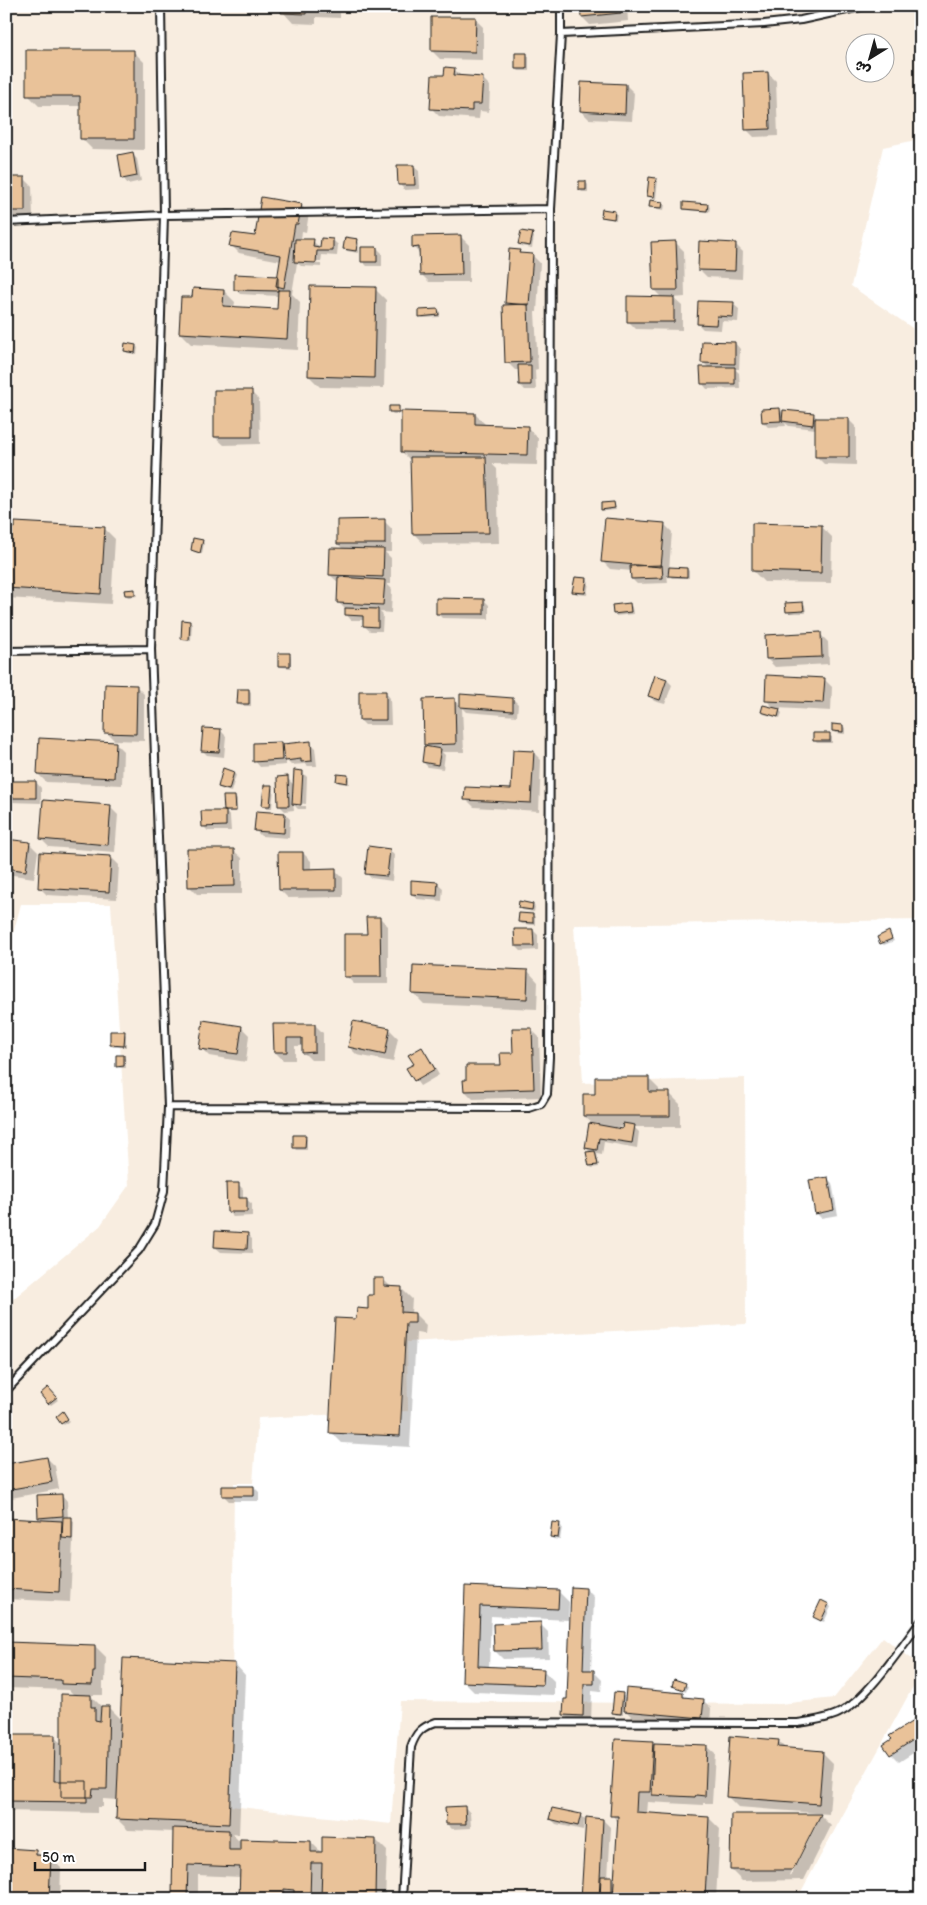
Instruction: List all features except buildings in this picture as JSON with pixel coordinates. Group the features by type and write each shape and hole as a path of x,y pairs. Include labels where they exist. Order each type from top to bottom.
{"lane":[{"path":"6,1391 133,1257 155,1224 164,1191 168,1108 151,649 164,215 161,6"},
{"path":"168,1108 529,1108 541,1104 547,1094 549,1047 551,209 561,6"},
{"path":"561,34 764,24 802,20 865,6"},
{"path":"6,222 164,215 551,209"},
{"path":"6,651 151,649"},
{"path":"402,1899 411,1747 415,1735 427,1725 436,1722 798,1723 816,1720 838,1714 854,1704 870,1688 921,1621"}],"shaded area":[{"path":"6,6 921,6 921,139 883,147 851,286 921,334 921,920 574,925 583,1083 745,1078 746,1324 407,1342 408,1411 258,1418 253,1483 234,1483 231,1806 391,1824 400,1701 780,1704 834,1698 883,1637 921,1666 921,1672 797,1899 6,1899 6,1305 100,1226 129,1185 111,904 21,904 10,945 6,945"}]}
